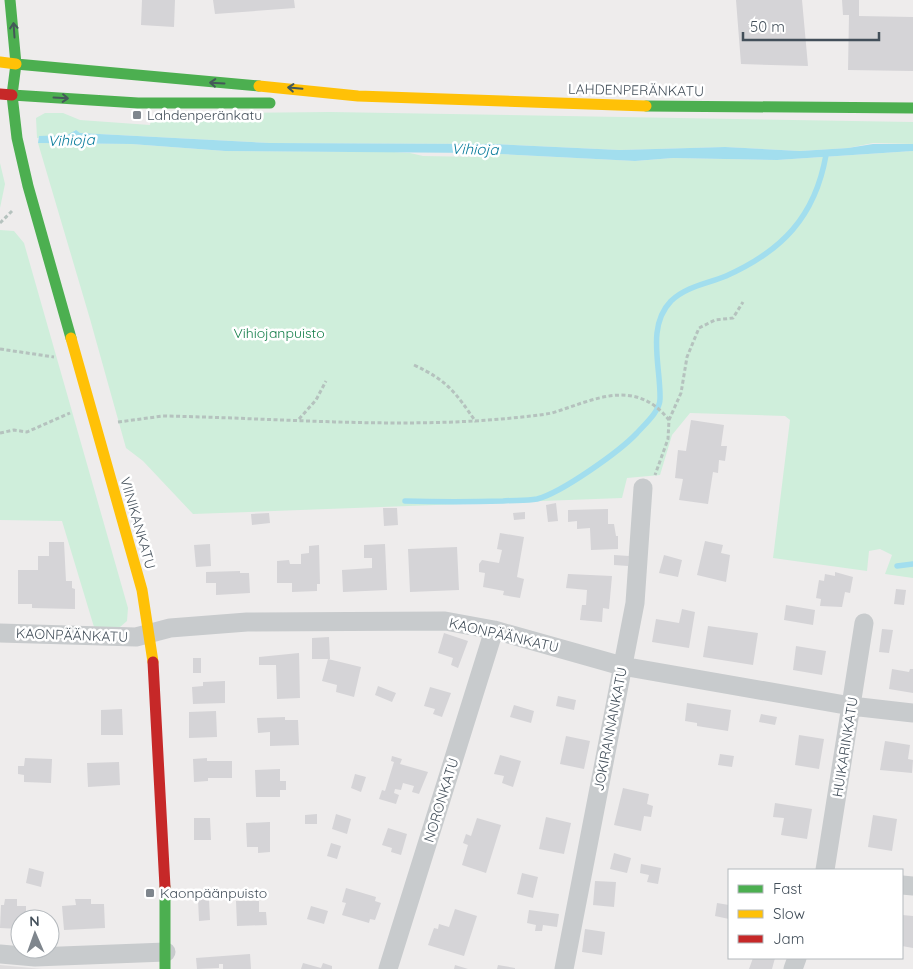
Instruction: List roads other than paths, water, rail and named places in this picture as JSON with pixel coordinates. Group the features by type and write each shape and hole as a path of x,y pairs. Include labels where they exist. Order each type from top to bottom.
{"main road":[{"name":"VIINIKANKATU","path":"10,0 16,64 12,95 17,138 28,186 75,356 142,590 151,632 156,684 164,854 165,960"},
{"name":"LAHDENPERÄNKATU","path":"0,62 168,80 308,90 358,96 662,107 913,108"},
{"name":"VIINIKANKATU","path":"4,79 12,95"},
{"path":"0,94 138,103 280,102"},
{"name":"LAHDENPERÄNKATU","path":"298,102 358,96"}],"street":[{"name":"JOKIRANNANKATU","path":"564,969 635,603 643,488"},
{"name":"KAONPÄÄNKATU","path":"0,633 136,637 170,628 247,622 445,621 494,630 622,666 852,706 913,713"},
{"name":"HUIKARINKATU","path":"825,869 864,623"},
{"name":"NORONKATU","path":"388,969 494,630"},
{"path":"0,954 165,960"}],"water":[{"name":"Vihioja","path":"76,130 80,133 270,143 493,144 620,150 725,147 800,151 848,148 873,144 913,144 913,151 777,160 673,158 635,161 481,153 225,151 131,144 38,143 39,136 67,135"}],"waterway":[{"path":"405,501 478,502 537,499 560,489 589,471 629,441 658,408 660,387 656,348 659,323 663,311 677,296 746,266 779,243 793,229 814,197 826,155"},
{"path":"897,566 913,564"}],"place":[{"name":"Lahdenperänkatu","path":"137,115"},
{"name":"Kaonpäänpuisto","path":"150,893"}],"park label":[{"name":"Vihiojanpuisto","path":"279,333"}]}
